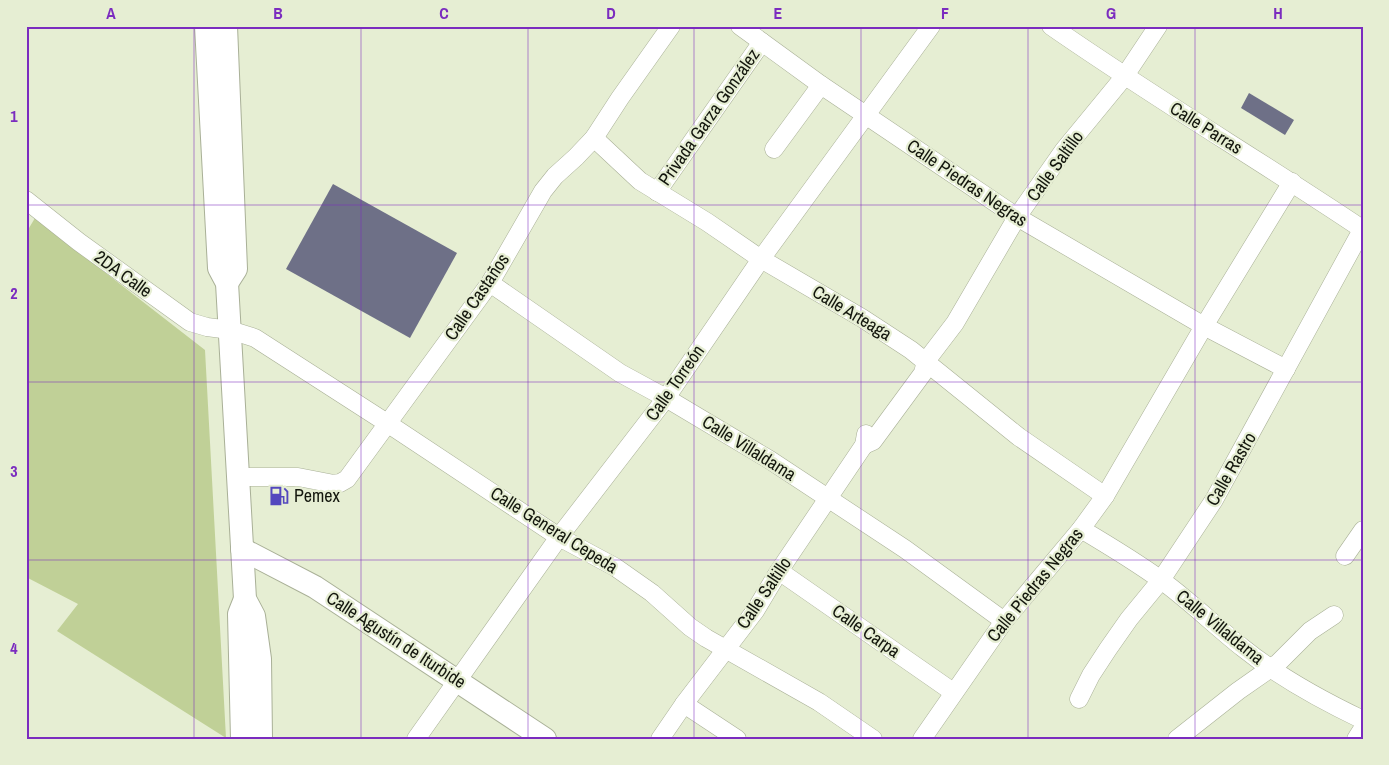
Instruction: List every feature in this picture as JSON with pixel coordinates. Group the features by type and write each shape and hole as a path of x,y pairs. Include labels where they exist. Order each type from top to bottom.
{"main road":[{"path":"206,26 219,268 227,283 245,599 254,616 260,659 262,739"},
{"path":"226,26 236,269 227,283"},
{"name":"Calle Agustín de Iturbide","path":"242,549 315,587 545,739"},
{"path":"242,739 239,614 245,599"}],"street":[{"name":"Calle Castaños","path":"238,477 298,477 334,484 347,479 490,283 543,191 555,176 594,138 671,26"},
{"name":"Calle Piedras Negras","path":"740,26 821,85 1017,217 1204,326 1286,369"},
{"name":"Calle Torreón","path":"416,739 560,537 666,398 761,259 931,26"},
{"name":"Calle Parras","path":"1051,26 1124,76 1363,228"},
{"name":"Calle Saltillo","path":"660,739 684,704 755,611 779,571 864,445 866,435 871,427 916,367 926,360 955,323 1017,217 1064,150 1124,76 1158,26"},
{"name":"Privada Garza González","path":"657,192 762,42"},
{"path":"774,149 821,85"},
{"name":"Calle Arteaga","path":"594,138 625,168 657,192 707,222 761,259 862,318 926,360 1018,437 1104,496"},
{"name":"Calle Piedras Negras","path":"922,739 1004,620 1082,529 1104,496 1204,326 1292,182"},
{"name":"2DA Calle","path":"28,207 190,322 207,327 230,330"},
{"name":"Calle Rastro","path":"1079,699 1091,675 1108,649 1161,580 1214,500 1286,369 1357,252 1363,228"},
{"name":"Calle Villaldama","path":"490,283 620,373 770,460 905,549 1004,620"},
{"name":"Calle General Cepeda","path":"230,330 255,338 560,537 615,567 652,593 690,627 706,638 819,702 873,739"},
{"name":"Calle Villaldama","path":"1082,529 1161,580 1244,648 1271,667 1304,689 1363,720"},
{"path":"1345,556 1363,530"},
{"name":"Calle Carpa","path":"779,571 953,692"},
{"path":"1177,739 1284,658 1310,632 1334,615"},
{"path":"684,704 737,739"},
{"path":"1356,739 1363,728"}],"green space":[{"path":"35,218 205,350 226,738 57,631 78,604 26,577 26,233"}],"building":[{"path":"1249,93 1294,120 1285,135 1241,108"},
{"path":"333,184 457,253 410,338 286,269"}],"place":[{"name":"Pemex","path":"279,496"}]}
